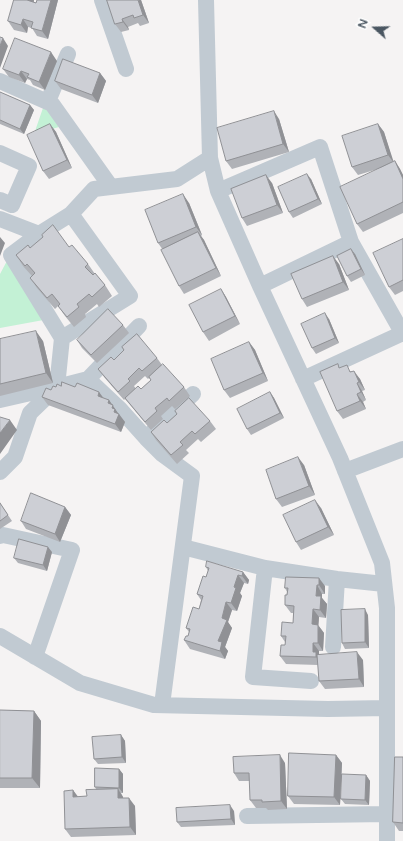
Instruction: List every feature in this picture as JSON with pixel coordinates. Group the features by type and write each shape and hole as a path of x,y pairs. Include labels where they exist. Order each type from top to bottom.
{"street":[{"path":"102,0 126,69"},
{"path":"206,0 210,158 218,191 345,471 382,564 387,608 388,841"},
{"path":"48,101 68,54"},
{"path":"0,82 48,101 52,104 111,187"},
{"path":"218,191 320,146 351,242 403,333 303,379"},
{"path":"0,153 29,166 12,205 0,200"},
{"path":"0,472 15,458 30,413 57,387 62,338 11,255 71,214 94,189 177,179 210,158"},
{"path":"62,338 130,296 71,214"},
{"path":"0,219 40,234"},
{"path":"260,286 351,242"},
{"path":"0,400 88,379 139,326"},
{"path":"88,379 120,409 162,454 192,476 162,706"},
{"path":"146,438 193,394"},
{"path":"120,409 132,398"},
{"path":"345,471 403,449"},
{"path":"0,536 3,534 72,550 35,657"},
{"path":"183,547 265,568 337,579 384,584"},
{"path":"265,568 253,678 312,681"},
{"path":"333,648 337,579"},
{"path":"0,636 80,683 154,705 328,709 387,708"},
{"path":"248,816 387,814"}],"green space":[{"path":"44,105 59,127 34,134"},
{"path":"8,259 49,319 0,328 0,274"}],"building":[{"path":"14,0 27,0 36,3 37,0 51,0 42,31 31,28 33,22 23,19 21,25 8,21"},
{"path":"107,0 138,0 143,15 134,18 133,15 122,19 123,22 115,24"},
{"path":"0,37 3,38 0,46"},
{"path":"15,38 51,52 39,82 27,77 29,74 21,71 19,75 3,69"},
{"path":"63,59 100,73 92,95 55,81"},
{"path":"0,92 30,105 20,129 0,120"},
{"path":"274,111 283,144 226,161 217,128"},
{"path":"50,124 67,160 43,171 27,135"},
{"path":"378,124 388,155 352,167 342,136"},
{"path":"395,161 403,179 403,202 357,224 340,187"},
{"path":"307,174 318,199 289,212 278,187"},
{"path":"266,175 277,205 242,218 231,189"},
{"path":"183,194 196,227 158,243 145,210"},
{"path":"53,225 69,247 72,245 88,264 85,267 93,275 95,273 105,285 92,297 89,294 77,304 79,307 67,317 58,306 60,304 52,294 47,298 30,278 35,273 27,264 25,266 16,255 28,245 30,248 43,237 42,235"},
{"path":"198,232 216,268 179,286 161,250"},
{"path":"403,239 403,280 389,287 373,253"},
{"path":"351,249 361,269 347,276 337,256"},
{"path":"333,256 343,282 302,299 291,274"},
{"path":"221,289 235,316 203,332 189,305"},
{"path":"108,309 123,325 91,355 77,340"},
{"path":"325,313 335,338 312,348 301,324"},
{"path":"36,331 46,373 0,384 0,339"},
{"path":"137,334 157,358 142,371 139,368 128,379 130,381 118,392 98,369 111,357 114,360 124,350 122,347"},
{"path":"249,342 263,373 224,390 211,359"},
{"path":"163,364 184,387 169,401 167,398 155,408 157,411 145,422 125,398 138,386 141,389 151,380 149,377"},
{"path":"338,364 339,368 347,365 350,372 354,371 359,382 357,383 361,392 357,394 360,401 337,411 320,372"},
{"path":"62,382 75,387 77,383 99,392 98,396 109,400 108,403 113,405 112,408 115,409 114,412 119,414 115,424 42,397 46,388 51,390 53,386 56,387 57,384 61,386"},
{"path":"270,392 280,413 247,429 237,409"},
{"path":"189,398 210,421 195,434 192,431 180,442 183,445 171,455 151,432 164,420 167,423 177,414 175,411"},
{"path":"0,417 10,420 0,433"},
{"path":"298,457 309,486 276,499 266,470"},
{"path":"31,493 65,507 55,534 21,521"},
{"path":"315,500 328,527 296,542 283,515"},
{"path":"0,503 8,515 0,521"},
{"path":"19,539 48,547 43,565 14,558"},
{"path":"207,561 243,572 242,576 238,575 234,587 236,588 231,603 226,602 222,618 227,620 218,641 222,642 220,651 184,640 186,636 188,636 190,629 186,628 193,607 199,609 203,596 197,594 203,576 206,577 209,568 206,567"},
{"path":"286,577 319,578 316,596 321,596 320,610 313,609 312,624 318,625 318,643 313,643 313,652 316,652 316,657 280,656 281,645 285,645 286,636 281,636 282,622 293,623 294,606 285,605 285,595 287,595 288,588 285,588"},
{"path":"365,609 365,642 342,643 341,610"},
{"path":"357,652 359,679 319,681 317,655"},
{"path":"0,710 34,711 32,778 0,778"},
{"path":"121,735 122,757 94,759 92,737"},
{"path":"289,753 336,755 334,797 288,796"},
{"path":"280,755 281,801 262,802 262,800 250,800 249,773 234,773 233,757"},
{"path":"395,757 403,757 403,823 393,822"},
{"path":"95,768 119,769 119,788 95,787"},
{"path":"342,774 366,775 365,800 341,799"},
{"path":"118,789 118,798 129,798 130,827 65,829 64,791 73,790 73,797 87,796 86,790"},
{"path":"230,805 231,819 177,822 176,808"}]}
